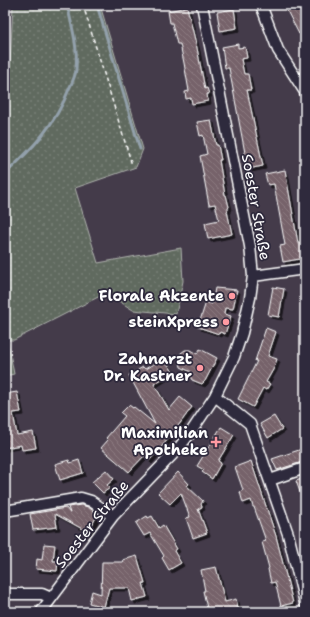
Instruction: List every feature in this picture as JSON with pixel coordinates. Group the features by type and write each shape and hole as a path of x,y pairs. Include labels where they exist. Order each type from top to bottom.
{"street":[{"name":"Soester Straße","path":"41,612 113,516 178,449 191,432 215,396 234,358 242,333 250,298 253,276 250,246 202,5"},
{"path":"261,5 278,50 305,92"},
{"path":"253,276 305,269"},
{"path":"215,396 250,424 288,534 301,564 305,603"},
{"path":"270,480 305,468"},
{"path":"5,511 82,498 91,501 113,516"},
{"path":"5,594 42,594 51,598"}],"path":[{"path":"83,5 132,165"}],"shaded area":[{"path":"13,5 100,5 143,149 136,167 75,188 98,263 181,248 183,281 176,314 133,310 106,293 14,340 5,340 5,164"},
{"path":"8,343 14,374 5,376 5,344"}],"building":[{"path":"284,5 297,5 303,17 305,16 305,31 299,34"},
{"path":"187,7 205,89 207,88 209,94 207,94 208,101 192,104 191,98 186,99 185,92 189,91 184,63 180,44 177,44 172,23 170,23 168,11"},
{"path":"234,9 237,28 220,31 217,12"},
{"path":"238,44 238,48 245,47 247,58 241,59 244,74 248,74 251,90 247,90 263,166 248,169 229,68 225,68 222,47"},
{"path":"211,120 216,145 218,145 221,160 219,160 225,195 229,207 227,211 232,234 208,239 205,223 219,220 215,204 209,205 200,156 207,154 203,135 200,136 197,122"},
{"path":"285,170 298,243 305,242 305,258 283,262 280,246 285,245 274,184 268,185 265,174"},
{"path":"273,287 284,289 279,317 268,315"},
{"path":"215,288 237,290 233,309 225,308 224,314 231,316 225,334 220,332 219,334 198,327 206,302 212,304"},
{"path":"266,328 276,332 268,356 277,359 266,382 270,384 266,390 263,388 253,407 238,399 257,361 255,361"},
{"name":"Zahnarzt Dr. Kastner","path":"200,349 217,358 202,384 192,380 190,376 191,372 181,367 179,357 185,350 190,350 197,354"},
{"path":"164,358 173,372 154,384 169,410 180,397 192,407 170,437 149,461 144,456 129,472 101,448 108,440 106,438 125,416 121,413 129,405 133,408 134,407 155,424 129,375 143,367 145,369"},
{"path":"17,392 21,412 13,413 17,435 33,432 36,448 22,450 21,445 5,448 5,394"},
{"path":"274,416 282,429 268,438 260,424"},
{"path":"221,427 234,435 218,461 221,463 212,479 202,472 204,470 197,466"},
{"path":"305,448 305,461 277,470 272,459"},
{"path":"69,460 70,463 79,460 83,473 60,480 55,464"},
{"path":"251,461 276,536 293,603 281,606 275,582 271,583 269,568 262,542 266,541 254,507 251,500 243,503 240,492 243,490 235,467"},
{"path":"106,470 114,479 107,485 110,488 103,493 92,482"},
{"path":"178,472 189,484 187,486 203,501 201,504 202,507 198,509 207,533 193,538 186,518 190,517 181,493 170,504 158,493"},
{"path":"305,478 305,503 304,503 296,481"},
{"path":"81,505 88,507 98,514 88,532 55,514 57,527 33,530 30,514 66,508 70,513 68,507"},
{"path":"147,516 148,518 152,516 159,528 163,525 177,549 174,551 181,563 169,570 162,558 164,556 150,533 144,536 136,523"},
{"path":"44,544 55,545 53,561 58,561 57,571 36,569 37,559 42,560"},
{"path":"137,556 145,583 143,583 147,597 132,601 129,588 109,588 104,607 89,603 92,591 101,594 102,562 124,562 123,560"},
{"path":"216,567 225,602 236,599 239,612 208,612 203,591 205,591 201,570"}],"waterway":[{"path":"5,174 25,155 50,125 64,102 74,79 76,71 76,52 67,5"},
{"path":"97,5 140,149"}],"place":[{"name":"Florale Akzente","path":"232,296"},
{"name":"steinXpress","path":"226,322"},
{"name":"Zahnarzt Dr. Kastner","path":"200,368"},
{"name":"Maximilian Apotheke","path":"216,442"}]}
